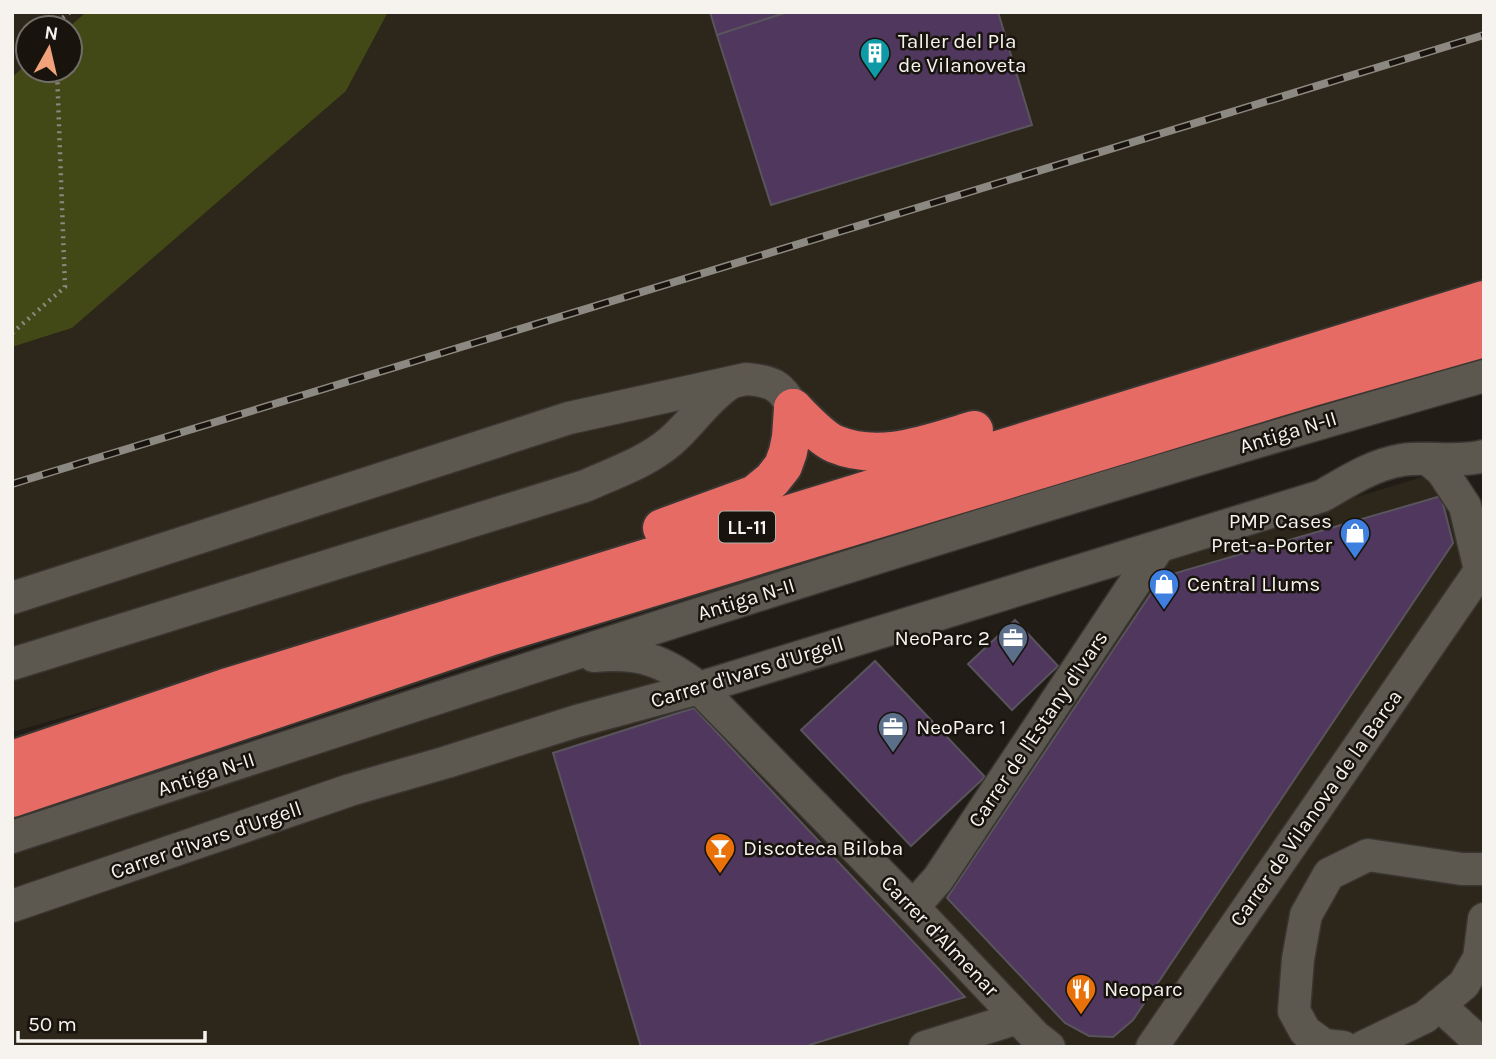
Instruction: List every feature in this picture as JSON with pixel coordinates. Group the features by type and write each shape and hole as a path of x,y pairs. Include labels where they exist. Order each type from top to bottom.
{"highway":[{"name":"LL-11","path":"12,760 225,688 1484,300"},
{"name":"LL-11","path":"12,798 492,636 1312,387 1484,338"},
{"path":"793,408 832,443 879,452 902,450 1009,420 1086,423"},
{"path":"587,576 624,542 755,494 764,487 783,466 788,452 793,408"}],"street":[{"name":"Antiga N-II","path":"12,837 750,598 1299,428 1484,376"},
{"path":"12,598 569,418 746,379 778,386 793,408"},
{"path":"12,664 585,486 651,456 669,443 710,399 731,383"},
{"name":"Carrer d'Ivars d'Urgell","path":"12,905 350,790 577,721 699,688 1322,496 1379,465 1409,460 1484,456"},
{"name":"Carrer de Vilanova de la Barca","path":"1152,1047 1482,567 1465,506 1442,471 1429,460"},
{"name":"Carrer de l'Estany d'Ivars","path":"913,907 938,879 1158,548"},
{"name":"Carrer d'Almenar","path":"562,658 628,655 653,660 678,671 699,688 1035,1036 1049,1047"},
{"path":"1333,1046 1324,1045 1305,1031 1294,1011 1298,959 1306,915 1329,874 1368,855 1462,869 1484,869"},
{"path":"1363,1047 1425,1017 1464,984 1479,958 1484,919"},
{"path":"1439,1005 1484,1046"},
{"path":"925,1047 1018,1018"}],"path":[{"path":"12,333 65,288 58,84"}],"shaded area":[{"path":"12,12 86,12 14,14 12,77"},
{"path":"388,12 1484,12 1484,310 12,732 12,347 72,328 346,91"},
{"path":"1442,471 1484,556 1484,1047 12,1047 12,837 562,658 653,660 915,902 1142,562"}],"green space":[{"path":"388,12 346,91 72,328 12,347 12,77 14,75 14,84 84,84 84,14"}],"building":[{"path":"710,12 788,12 717,35"},
{"name":"Taller del Pla de Vilanoveta","path":"788,12 998,12 1032,125 771,205 717,35"},
{"path":"1441,496 1453,543 1133,1020 1113,1037 1089,1036 1065,1023 947,898 1162,577"},
{"name":"NeoParc 2","path":"1015,620 1058,666 1012,710 968,664"},
{"name":"NeoParc 1","path":"875,661 985,777 911,846 801,730"},
{"name":"Discoteca Biloba","path":"694,708 965,997 803,1047 641,1047 553,753"}],"railway":[{"path":"12,484 1484,35"}],"place":[{"name":"Taller del Pla de Vilanoveta","path":"875,80"},
{"name":"PMP Cases Pret-a-Porter","path":"1355,560"},
{"name":"Central Llums","path":"1164,611"},
{"name":"NeoParc 2","path":"1013,665"},
{"name":"NeoParc 1","path":"893,754"},
{"name":"Discoteca Biloba","path":"720,875"},
{"name":"Neoparc","path":"1081,1016"}]}
